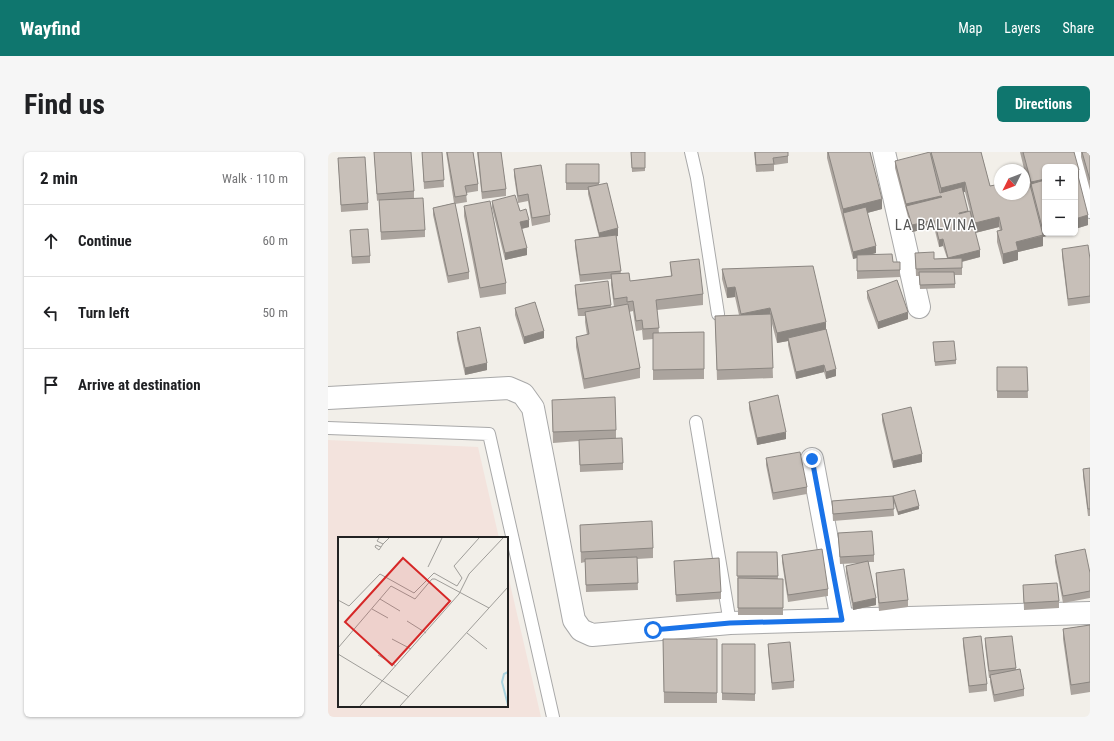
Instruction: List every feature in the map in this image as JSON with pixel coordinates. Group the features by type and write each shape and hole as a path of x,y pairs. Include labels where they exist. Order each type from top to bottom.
{"street":[{"path":"884,152 918,307"},
{"path":"1080,152 1090,208"},
{"path":"328,398 509,388 523,394 533,408 574,620 580,630 592,634 730,623 1090,613"},
{"path":"812,459 842,620"}],"lane":[{"path":"691,152 697,178 718,314"},
{"path":"696,422 730,623"},
{"path":"328,428 489,434 553,717"}],"shaded area":[{"path":"328,440 478,447 499,537 338,537 338,707 508,707 508,575 541,717 328,717"}],"building":[{"path":"374,152 411,152 414,191 377,194"},
{"path":"422,152 442,152 444,180 424,182"},
{"path":"447,152 473,152 478,184 465,186 467,195 455,197"},
{"path":"478,152 501,152 506,189 482,192"},
{"path":"631,152 645,152 645,168 632,168"},
{"path":"755,152 788,152 788,156 773,158 774,164 756,165"},
{"path":"828,152 870,152 882,199 843,209"},
{"path":"930,152 940,193 962,187 968,211 959,214 970,211 980,250 948,258 943,239 939,240 934,220 912,225 906,206 942,197 906,204 895,161"},
{"path":"931,152 981,152 990,186 994,185 994,200 1030,200 1030,185 1042,235 1016,242 1018,250 1003,254 997,231 1002,230 999,217 975,223 965,182 941,188"},
{"path":"1023,152 1074,152 1077,164 1042,164 1042,180 1031,182 1030,164 1026,164"},
{"path":"1082,152 1090,152 1090,180"},
{"path":"365,157 368,203 341,205 338,158"},
{"path":"566,164 599,164 599,183 566,183"},
{"path":"541,165 550,215 532,218 528,194 518,196 514,169"},
{"path":"1078,176 1088,215 1078,218"},
{"path":"1042,181 1042,227 1031,184"},
{"path":"607,183 618,228 599,233 588,187"},
{"path":"515,195 520,211 526,209 529,220 520,222 527,248 505,253 492,201"},
{"path":"423,198 425,230 381,232 379,200"},
{"path":"490,201 506,283 480,288 464,206"},
{"path":"455,203 469,272 448,276 433,208"},
{"path":"866,207 876,246 853,252 843,213"},
{"path":"368,229 370,256 352,257 350,230"},
{"path":"616,235 621,271 580,275 575,240"},
{"path":"1088,245 1090,259 1090,296 1068,299 1062,249"},
{"path":"934,252 934,259 962,258 962,268 916,269 915,253"},
{"path":"892,254 893,262 900,262 900,270 857,271 857,255"},
{"path":"699,259 703,294 656,300 659,328 643,329 642,320 636,321 633,301 627,302 627,297 614,299 611,274 629,273 630,281 672,276 670,262"},
{"path":"813,266 826,322 777,333 770,308 741,314 735,287 727,288 722,269"},
{"path":"919,272 954,272 955,284 920,285"},
{"path":"897,280 908,312 878,322 867,291"},
{"path":"608,281 611,305 578,309 575,285"},
{"path":"535,302 544,331 524,337 515,308"},
{"path":"628,304 640,368 584,379 576,337 589,334 585,312"},
{"path":"771,314 773,368 717,370 715,316"},
{"path":"480,327 487,363 465,368 457,332"},
{"path":"826,329 836,369 826,372 824,365 796,372 788,338"},
{"path":"704,332 704,369 653,370 653,333"},
{"path":"954,341 956,360 935,362 933,342"},
{"path":"997,367 1027,367 1028,391 997,391"},
{"path":"778,395 786,432 757,438 749,402"},
{"path":"615,397 616,430 553,432 552,400"},
{"path":"911,407 922,454 893,461 882,414"},
{"path":"622,438 623,463 580,465 579,440"},
{"path":"800,452 807,487 773,493 766,458"},
{"path":"1090,468 1090,509 1088,509 1083,469"},
{"path":"915,490 919,506 898,512 893,496"},
{"path":"893,496 894,509 833,514 832,501"},
{"path":"652,521 653,548 581,552 580,525"},
{"path":"872,531 874,555 840,557 838,533"},
{"path":"822,549 828,589 788,595 782,555"},
{"path":"1085,549 1090,573 1090,591 1063,596 1055,555"},
{"path":"737,552 777,552 778,576 737,576"},
{"path":"637,557 638,583 586,585 585,559"},
{"path":"719,558 721,592 676,595 674,561"},
{"path":"868,561 876,598 853,603 846,566"},
{"path":"904,569 908,600 879,603 876,573"},
{"path":"738,578 783,579 783,608 738,608"},
{"path":"1057,583 1059,601 1024,603 1023,585"},
{"path":"1090,625 1090,682 1071,685 1063,629"},
{"path":"981,636 987,684 969,686 963,638"},
{"path":"1012,636 1016,668 989,671 985,638"},
{"path":"663,639 717,639 717,693 664,692"},
{"path":"790,642 794,681 772,683 768,644"},
{"path":"722,644 755,644 755,694 722,693"},
{"path":"1020,669 1024,689 994,695 990,675"}],"district":[{"name":"LA BALVINA","path":"936,225"}],"route":[{"path":"653,630 730,623 842,620 812,459"}]}
